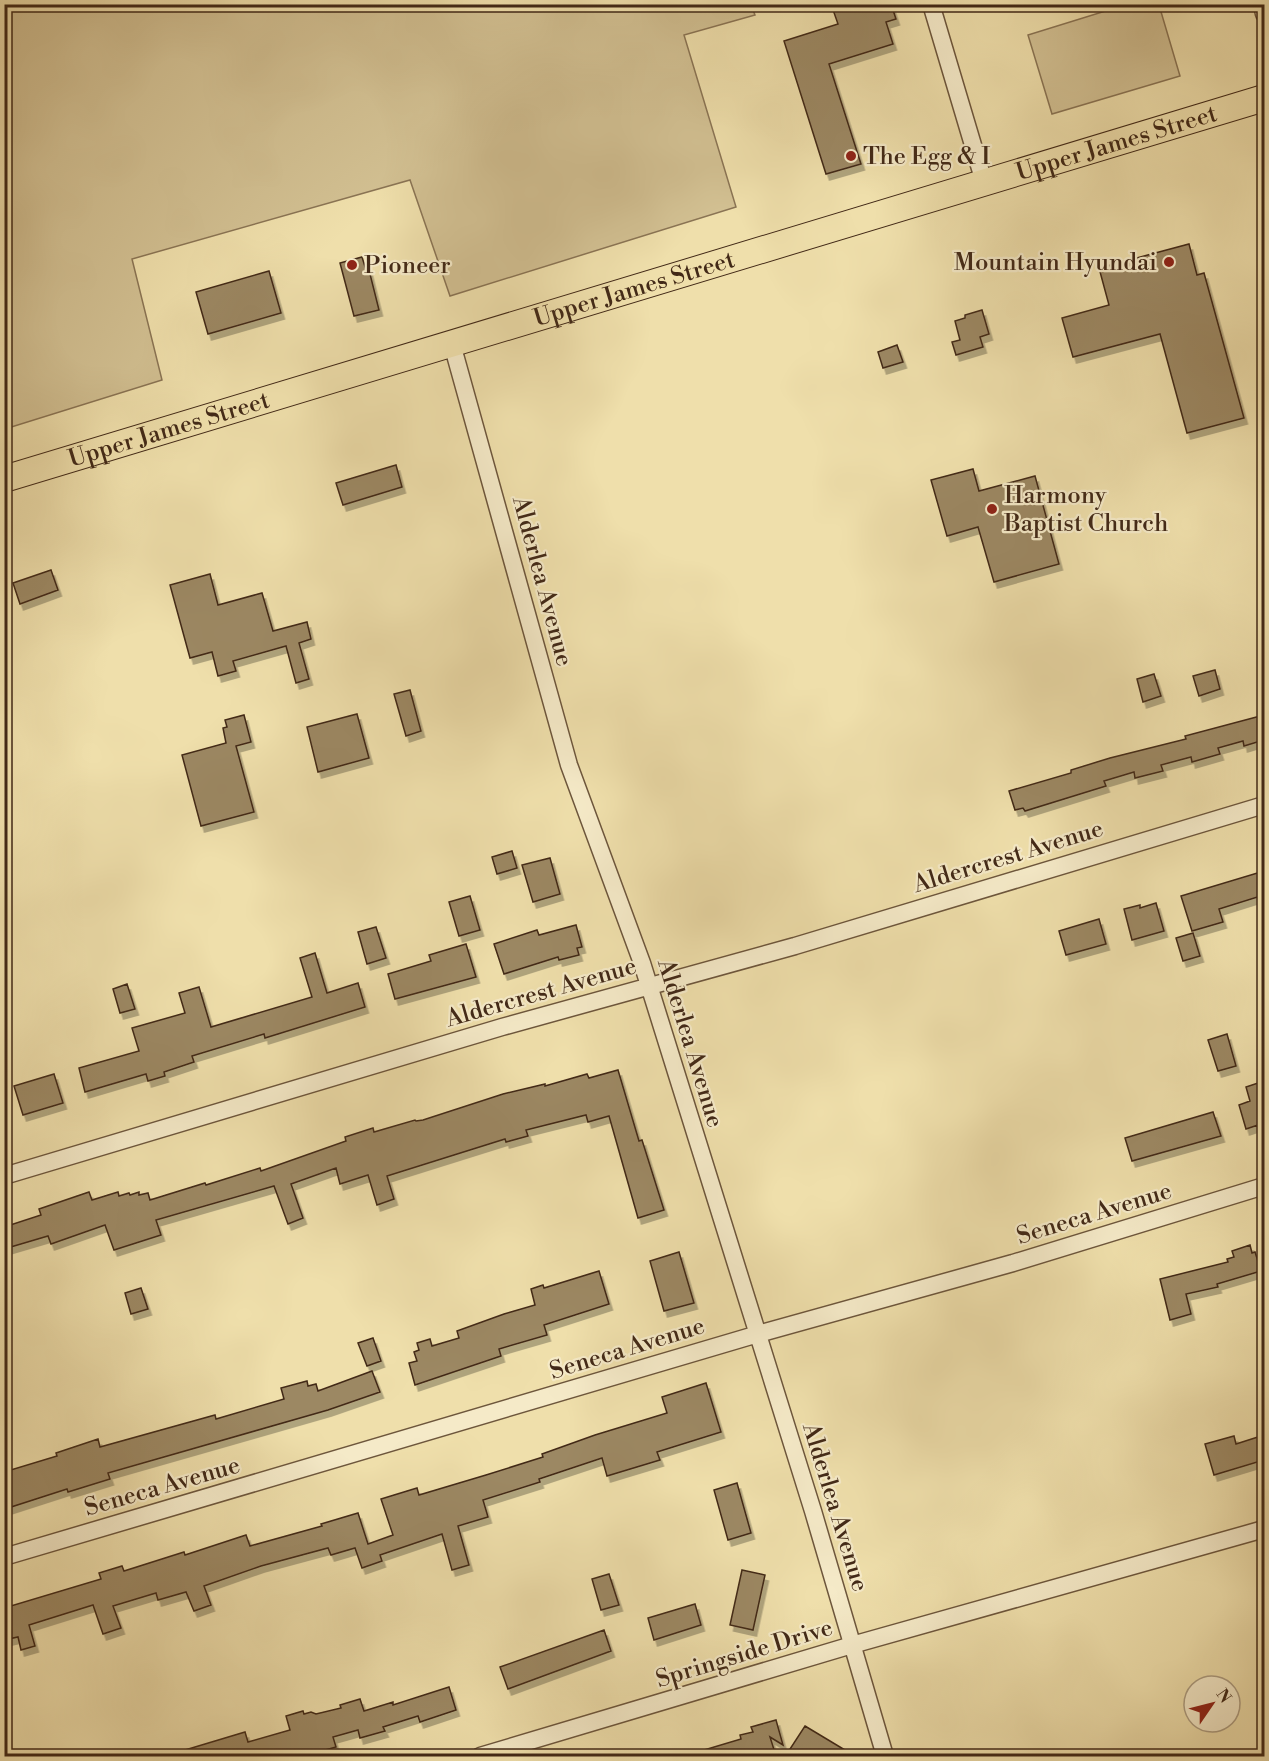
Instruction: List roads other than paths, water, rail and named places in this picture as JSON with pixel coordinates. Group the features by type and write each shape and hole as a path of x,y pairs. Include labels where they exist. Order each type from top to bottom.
{"main road":[{"name":"Upper James Street","path":"4,479 1264,98"}],"street":[{"path":"931,4 984,182"},
{"path":"1262,4 1264,14"},
{"name":"Alderlea Avenue","path":"452,344 569,765 642,963 813,1511 885,1756"},
{"name":"Aldercrest Avenue","path":"4,1176 491,1031 795,946 1264,805"},
{"name":"Seneca Avenue","path":"4,1557 758,1334 1013,1263 1264,1186"},
{"name":"Springside Drive","path":"480,1756 852,1645 1264,1529"}],"place":[{"name":"The Egg & I","path":"851,156"},
{"name":"Mountain Hyundai","path":"1169,262"},
{"name":"Pioneer","path":"352,265"},
{"name":"Harmony Baptist Church","path":"992,509"}]}
